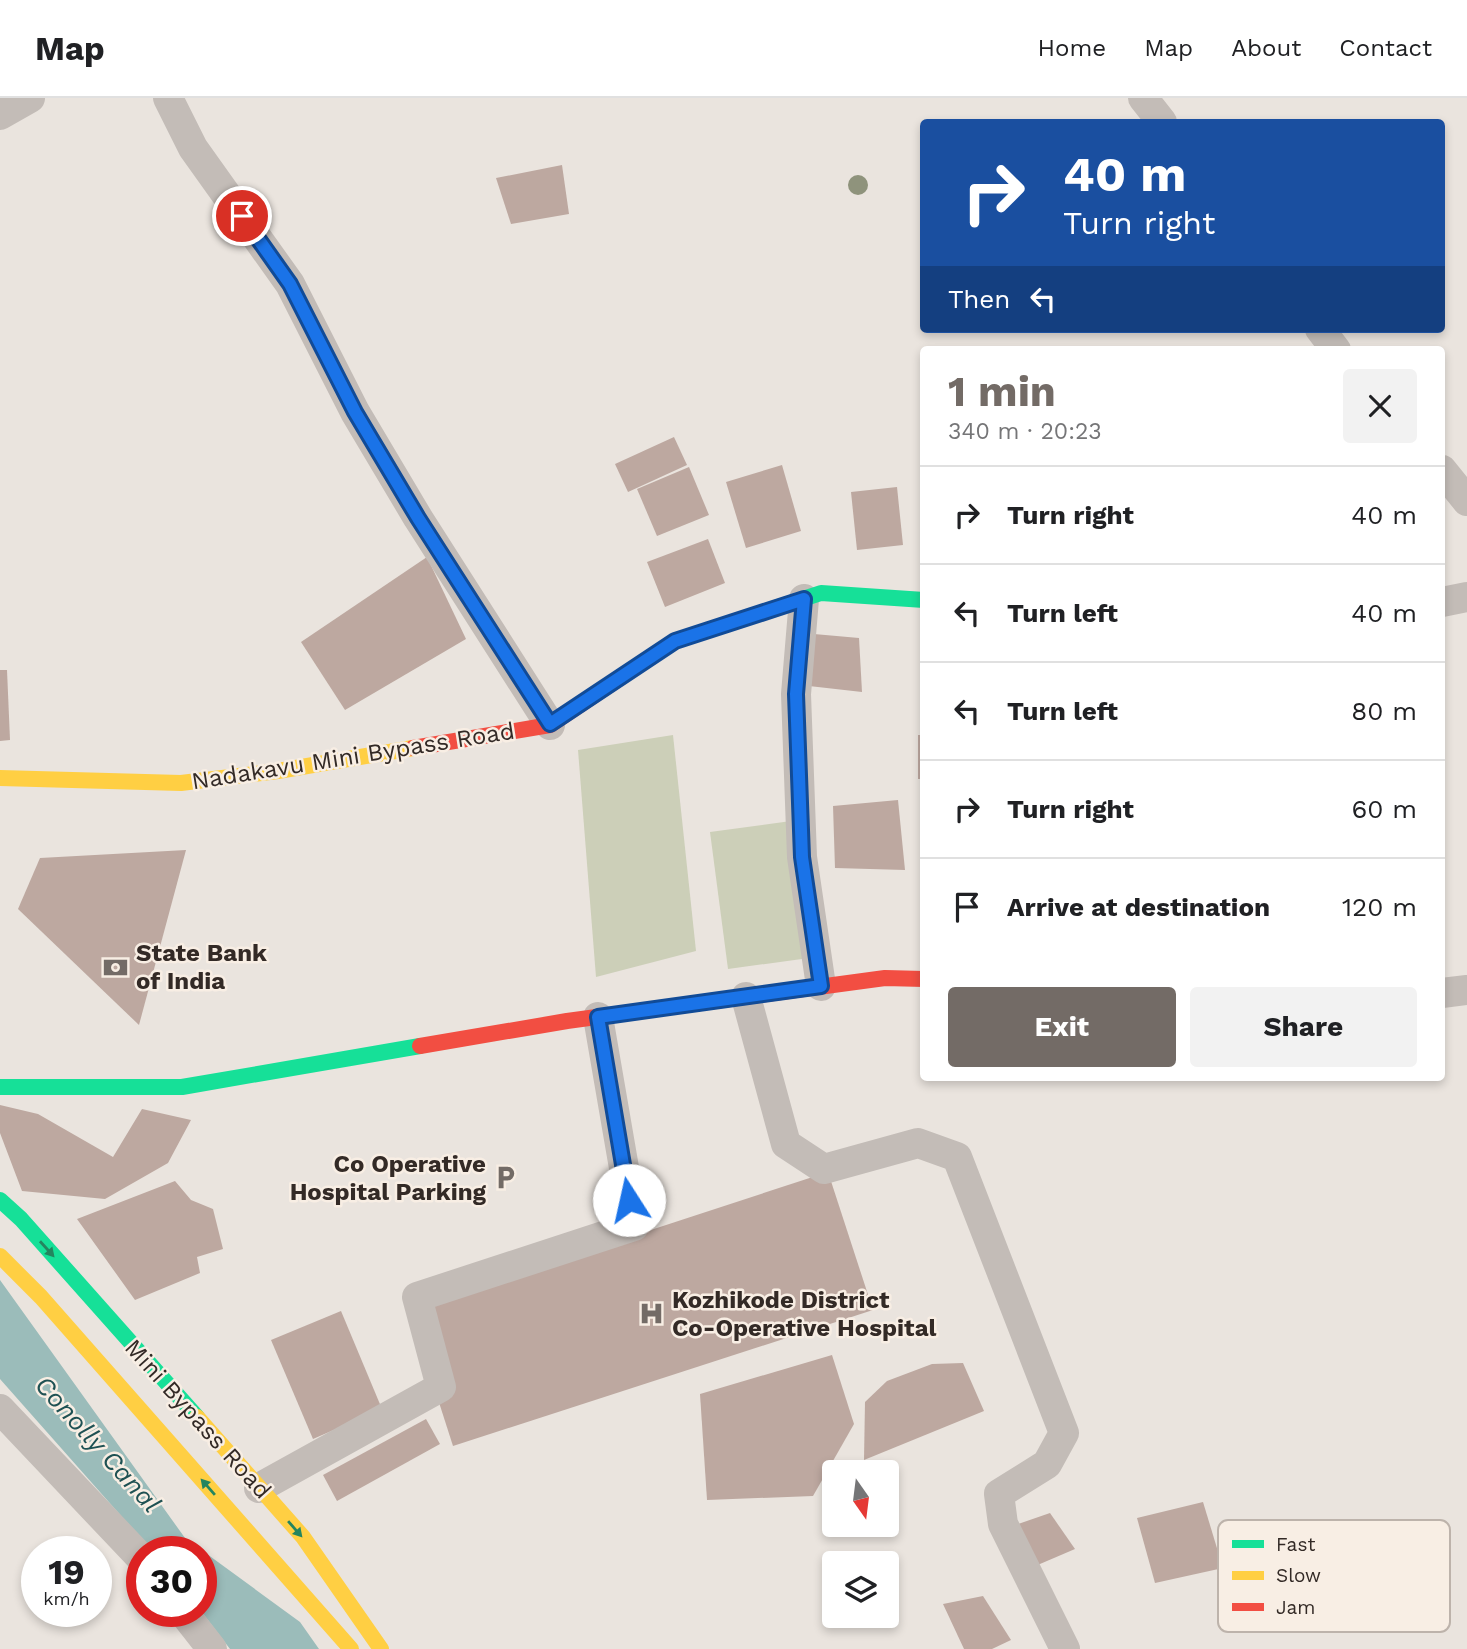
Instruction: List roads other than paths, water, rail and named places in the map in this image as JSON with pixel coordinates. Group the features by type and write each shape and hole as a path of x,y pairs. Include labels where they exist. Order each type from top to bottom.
{"street":[{"path":"0,115 30,98"},
{"path":"168,98 193,148 290,284 355,412 418,518 550,724"},
{"path":"1143,98 1160,119"},
{"path":"1445,474 1467,501"},
{"name":"Nadakavu Mini Bypass Road","path":"0,778 181,783 278,771 550,724 675,641 821,593 920,600"},
{"path":"1445,601 1467,597"},
{"path":"804,599 796,694 802,857 821,986"},
{"path":"0,1087 182,1087 598,1017 885,978 920,979"},
{"path":"1445,993 1467,990"},
{"path":"746,997 786,1144 824,1170 918,1143 957,1157 1064,1433 1047,1464 999,1494 1003,1524 1065,1649"},
{"path":"259,1488 441,1387 417,1297 634,1226 598,1017"},
{"name":"Mini Bypass Road","path":"0,1200 30,1229 303,1537 381,1649"},
{"name":"Mini Bypass Road","path":"0,1256 41,1297 351,1649"},
{"path":"0,1409 126,1542"},
{"path":"194,1627 207,1645"}],"water":[{"name":"Conolly Canal","path":"0,1280 184,1536 139,1536 0,1379"},
{"path":"217,1561 300,1622 319,1649 230,1649 213,1627 217,1627"}],"place":[{"name":"State Bank of India","path":"116,967"},
{"name":"Co Operative Hospital Parking","path":"506,1178"},
{"name":"Kozhikode District Co-Operative Hospital","path":"652,1314"}]}
